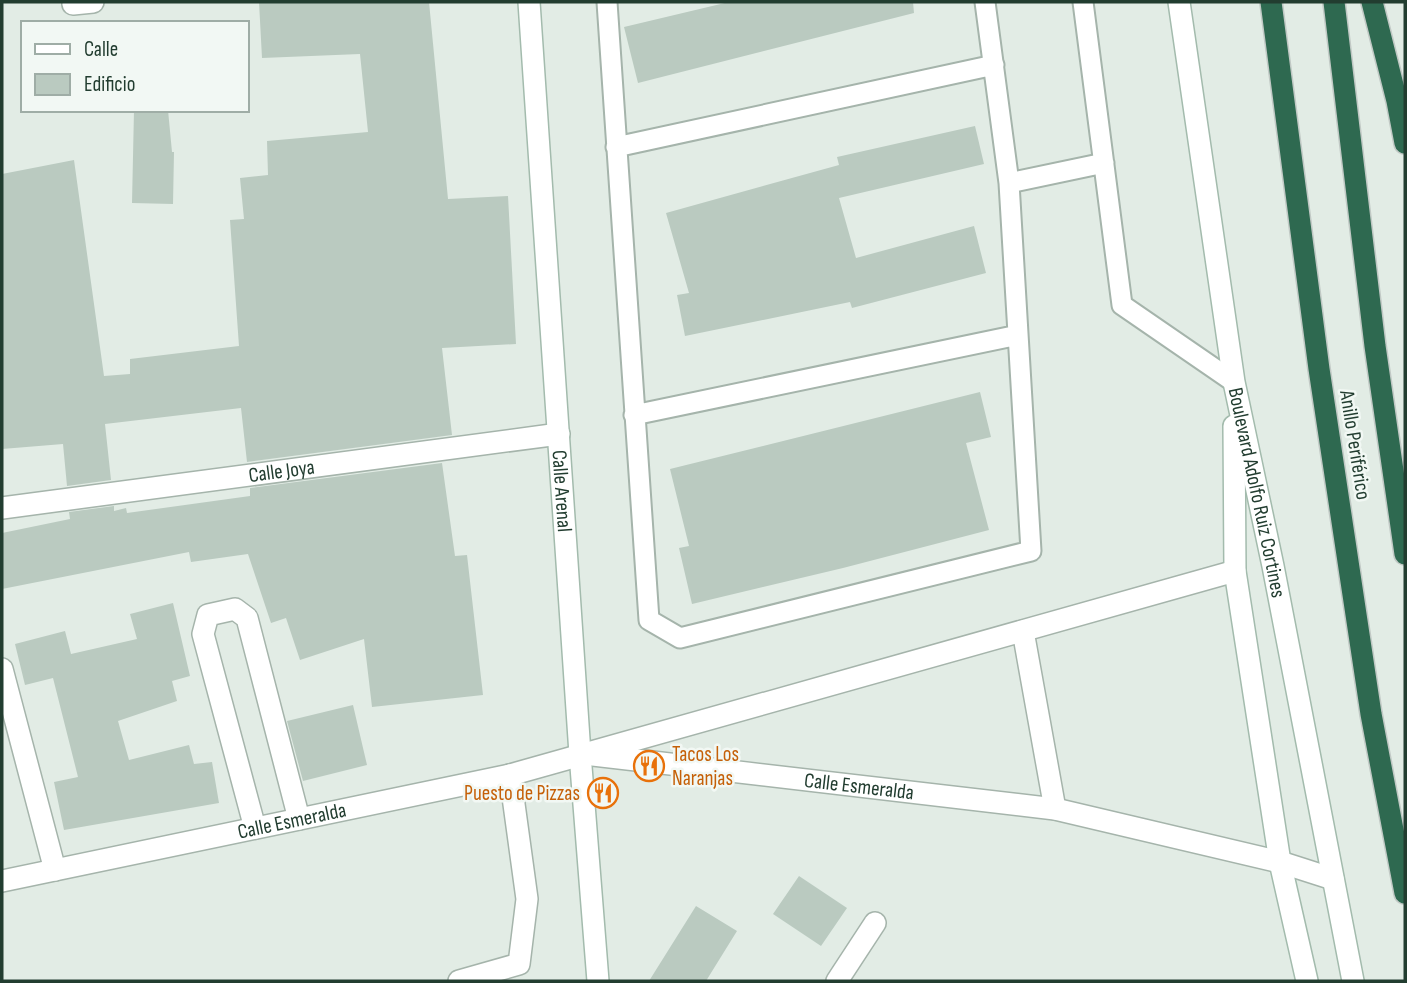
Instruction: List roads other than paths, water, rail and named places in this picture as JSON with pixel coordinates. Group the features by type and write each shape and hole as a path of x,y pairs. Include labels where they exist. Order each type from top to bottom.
{"highway":[{"name":"Anillo Periférico","path":"1271,2 1319,369 1371,714 1405,893"},
{"name":"Anillo Periférico","path":"1334,2 1375,346 1405,554"},
{"path":"1372,2 1405,143"}],"street":[{"name":"Calle Arenal","path":"530,2 580,754 598,981"},
{"name":"Boulevard Adolfo Ruiz Cortines","path":"1179,2 1234,382 1353,981"},
{"path":"1234,382 1235,571 1280,862 1307,981"},
{"name":"Calle Joya","path":"2,508 559,434"},
{"name":"Calle Esmeralda","path":"2,881 510,775 1235,571"},
{"path":"255,828 204,634 208,615 235,609 247,618 299,819"},
{"path":"1023,631 1055,809"},
{"path":"2,669 55,870"},
{"name":"Calle Esmeralda","path":"580,754 1055,809 1280,862 1333,879"},
{"path":"459,981 519,964 527,899 510,775"},
{"path":"837,981 875,923"}],"lane":[{"path":"607,2 649,620 680,638 1031,551 1009,183 985,2"},
{"path":"1083,2 1122,304 1234,382"},
{"path":"615,148 994,65"},
{"path":"1009,183 1104,163"},
{"path":"634,415 1018,335"}],"place":[{"name":"Tacos Los Naranjas","path":"649,766"},
{"name":"Puesto de Pizzas","path":"603,793"}]}
